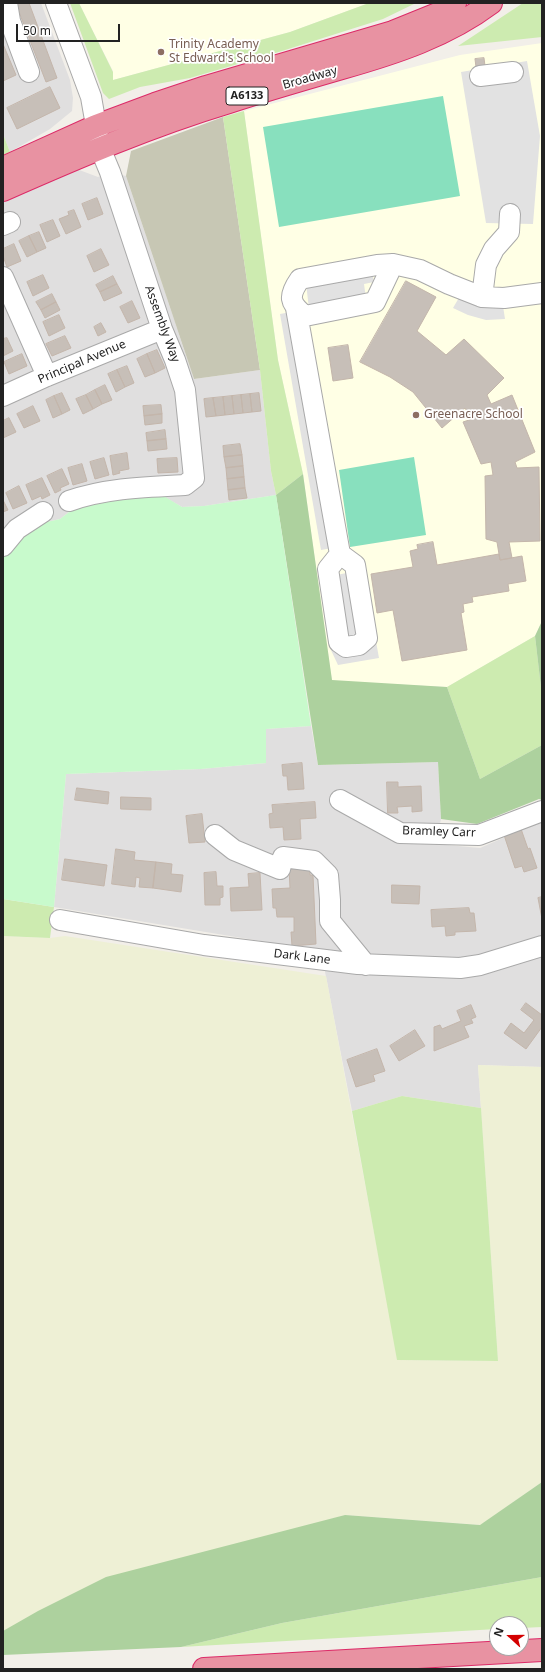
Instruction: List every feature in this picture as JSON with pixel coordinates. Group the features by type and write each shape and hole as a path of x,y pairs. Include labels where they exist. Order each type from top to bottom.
{"highway":[{"name":"Broadway","path":"3,168 96,126 206,87 393,32 440,13 455,3"},
{"name":"Broadway","path":"3,190 100,148 170,120 392,54 423,42 455,26 491,3"},
{"path":"204,1669 542,1650"}],"street":[{"path":"7,3 10,21 29,72"},
{"path":"56,3 91,97 100,148"},
{"path":"480,76 513,72"},
{"name":"Assembly Way","path":"68,501 84,495 118,490 185,485 194,478 185,390 175,360 162,329 110,172 100,148"},
{"path":"482,297 486,265 494,249 509,232 510,214"},
{"path":"296,308 306,316 375,302 393,264"},
{"path":"340,554 296,308 292,301 292,290 300,279 377,265 393,264 420,270 449,284 482,297 504,298 542,293"},
{"path":"3,277 47,376"},
{"name":"Principal Avenue","path":"3,396 47,376 162,329"},
{"path":"3,546 17,529 43,512"},
{"name":"Bramley Carr","path":"340,800 400,833 479,834 542,811"},
{"path":"215,835 234,850 280,869 283,857 314,861 328,875 330,921 366,965"},
{"name":"Dark Lane","path":"60,920 210,946 366,965 460,968 480,964 542,946"}],"shaded area":[{"path":"3,3 41,3 70,80 73,98 72,111 50,129 10,152 3,134"},
{"name":"Trinity Academy St Edward's School","path":"79,3 369,3 290,32 113,80 113,71"},
{"name":"Greenacre School","path":"542,43 542,621 535,636 447,687 332,681 303,474 278,360 244,111 460,55"},
{"path":"527,61 540,136 533,224 486,223 461,72"},
{"path":"223,117 260,370 194,379 126,176 131,151"},
{"path":"74,168 98,177 110,172 126,176 194,379 260,370 271,471 276,495 204,506 182,507 161,495 77,506 60,519 38,524 3,556 3,201"},
{"path":"372,272 374,282 364,284 366,299 309,309 306,283"},
{"path":"460,296 503,306 505,319 486,320 468,315 453,308"},
{"path":"291,312 332,548 321,550 280,314"},
{"path":"363,570 379,658 338,665 330,648 320,578"},
{"path":"311,726 318,765 438,762 441,819 436,844 480,848 542,821 542,1067 478,1065 481,1108 402,1096 352,1111 321,951 54,907 66,774 201,769 266,763 266,729"},
{"path":"3,936 50,938 65,936 326,976 398,1360 498,1361 478,1065 542,1067 542,1482 481,1525 345,1515 3,1631"}],"green space":[{"path":"70,3 79,3 113,72 113,80 290,32 369,3 416,3 383,19 282,51 190,78 140,87 109,99 103,93"},
{"path":"523,3 542,3 542,37 458,46"},
{"path":"443,96 460,196 279,227 263,127"},
{"path":"244,111 278,360 303,474 276,495 271,471 260,370 223,117"},
{"path":"3,134 10,152 3,155"},
{"path":"414,457 426,535 350,547 339,470"},
{"path":"303,474 332,680 447,687 480,779 542,745 542,800 539,799 477,824 441,819 438,762 318,765 276,495"},
{"path":"162,495 182,507 204,506 276,495 311,726 266,729 266,763 201,769 66,774 54,907 3,899 3,556 38,524 60,519 77,506 107,499"},
{"path":"542,621 542,696 535,636"},
{"path":"535,636 542,696 542,745 480,779 447,687"},
{"path":"3,899 54,907 50,938 3,936"},
{"path":"402,1096 481,1108 498,1361 397,1360 352,1111"},
{"path":"542,1482 542,1577 282,1623 181,1647 3,1655 3,1631 38,1611 106,1577 345,1515 480,1525"},
{"path":"542,1577 542,1627 529,1628 529,1616 489,1616 489,1629 181,1647 282,1623"}],"building":[{"path":"29,3 57,78 46,82 16,4"},
{"path":"3,44 16,75 3,81"},
{"path":"484,58 485,66 476,67 475,59"},
{"path":"50,87 60,108 17,129 7,108"},
{"path":"97,198 103,214 88,220 82,204"},
{"path":"74,210 81,227 66,234 59,219 69,215 68,212"},
{"path":"53,220 60,236 47,242 40,225"},
{"path":"39,232 46,248 37,252 29,236"},
{"path":"29,236 37,252 27,257 19,241"},
{"path":"14,244 21,261 7,267 3,256 3,249"},
{"path":"101,249 109,265 94,272 87,256"},
{"path":"43,275 49,288 33,296 27,282"},
{"path":"113,276 117,284 100,292 96,285"},
{"path":"406,281 436,297 417,331 446,355 464,339 504,378 487,395 491,404 512,395 535,452 515,462 517,468 539,467 540,541 509,542 512,558 500,560 497,542 486,539 485,476 493,475 491,462 481,464 463,422 472,419 465,408 442,428 413,392 390,377 360,362"},
{"path":"117,284 122,293 104,301 100,292"},
{"path":"52,294 56,302 41,310 36,302"},
{"path":"132,301 140,318 128,323 120,307"},
{"path":"56,302 60,310 45,318 41,310"},
{"path":"59,315 65,328 49,336 43,322"},
{"path":"101,323 106,332 98,336 94,327"},
{"path":"65,336 71,348 52,356 46,344"},
{"path":"7,338 13,351 3,356 3,339"},
{"path":"348,345 353,378 333,381 328,348"},
{"path":"157,350 165,368 155,373 147,354"},
{"path":"22,354 27,366 9,374 4,362"},
{"path":"147,354 155,373 145,377 137,359"},
{"path":"127,366 134,383 125,387 117,370"},
{"path":"117,370 125,387 116,392 108,374"},
{"path":"105,385 112,400 102,404 95,390"},
{"path":"95,390 102,404 93,409 86,395"},
{"path":"62,393 70,410 62,414 54,396"},
{"path":"259,393 261,411 252,412 250,394"},
{"path":"250,394 252,412 243,413 241,395"},
{"path":"86,395 93,409 83,414 76,399"},
{"path":"241,395 243,413 234,414 232,396"},
{"path":"54,396 62,414 53,418 46,400"},
{"path":"232,396 234,414 225,415 223,397"},
{"path":"223,397 225,415 216,416 213,398"},
{"path":"213,398 216,416 206,417 204,399"},
{"path":"161,405 162,414 144,416 143,406"},
{"path":"33,406 40,421 24,428 17,414"},
{"path":"162,414 162,423 145,425 144,416"},
{"path":"9,418 16,432 3,438 3,421"},
{"path":"165,430 166,439 147,441 146,433"},
{"path":"166,439 167,449 148,451 147,441"},
{"path":"240,444 242,455 224,457 223,446"},
{"path":"127,453 129,469 119,471 120,473 113,475 110,456"},
{"path":"242,455 243,466 226,468 224,457"},
{"path":"104,458 109,475 95,479 90,462"},
{"path":"177,458 178,472 158,473 157,459"},
{"path":"82,464 87,481 73,485 68,468"},
{"path":"243,466 244,477 227,479 226,468"},
{"path":"62,469 69,484 60,488 61,490 55,493 47,476"},
{"path":"244,477 245,488 228,490 227,479"},
{"path":"42,478 50,495 42,499 41,496 32,500 26,485"},
{"path":"19,486 27,503 13,509 6,493"},
{"path":"245,488 247,498 229,500 228,490"},
{"path":"3,500 8,510 3,512"},
{"path":"433,542 437,565 499,554 500,560 522,556 526,581 508,584 509,591 472,597 473,602 463,604 464,612 461,613 467,650 402,661 393,610 377,613 371,574 413,567 410,551 418,549 417,545"},
{"path":"302,763 304,789 288,790 287,776 283,776 282,765"},
{"path":"387,782 398,782 398,787 421,786 422,811 412,812 412,806 397,807 398,813 388,813"},
{"path":"77,788 109,792 108,804 75,800"},
{"path":"121,797 151,798 151,810 121,809"},
{"path":"315,802 316,818 300,819 301,839 284,840 283,827 270,828 269,814 273,813 272,805"},
{"path":"202,814 205,842 189,843 186,816"},
{"path":"520,826 528,849 530,848 537,868 524,872 522,866 515,868 503,832"},
{"path":"116,849 135,852 134,860 156,862 153,888 139,887 140,878 136,877 135,887 112,884"},
{"path":"65,859 107,865 104,886 62,880"},
{"path":"156,862 172,864 171,874 183,875 181,892 153,888"},
{"path":"310,867 310,875 313,875 316,944 292,946 291,932 294,932 294,917 277,917 276,908 273,908 272,889 290,888 289,868"},
{"path":"216,872 217,886 223,886 223,897 220,898 220,905 205,905 204,873"},
{"path":"260,873 262,910 231,911 230,888 249,887 248,874"},
{"path":"392,885 420,886 419,904 392,903"},
{"path":"542,897 542,919 538,898"},
{"path":"469,908 470,913 474,913 476,931 455,932 455,935 446,936 445,926 432,927 431,910"},
{"path":"526,1003 542,1015 542,1027 526,1049 504,1033 511,1023 524,1033 534,1020 521,1010"},
{"path":"471,1005 476,1017 471,1019 473,1023 464,1026 469,1037 434,1051 434,1027 440,1025 442,1029 461,1021 457,1011"},
{"path":"415,1030 425,1046 399,1061 390,1046"},
{"path":"377,1049 385,1071 373,1075 375,1081 356,1087 347,1060"}],"place":[{"name":"Trinity Academy St Edward's School","path":"161,52"},
{"name":"Greenacre School","path":"416,415"}]}
